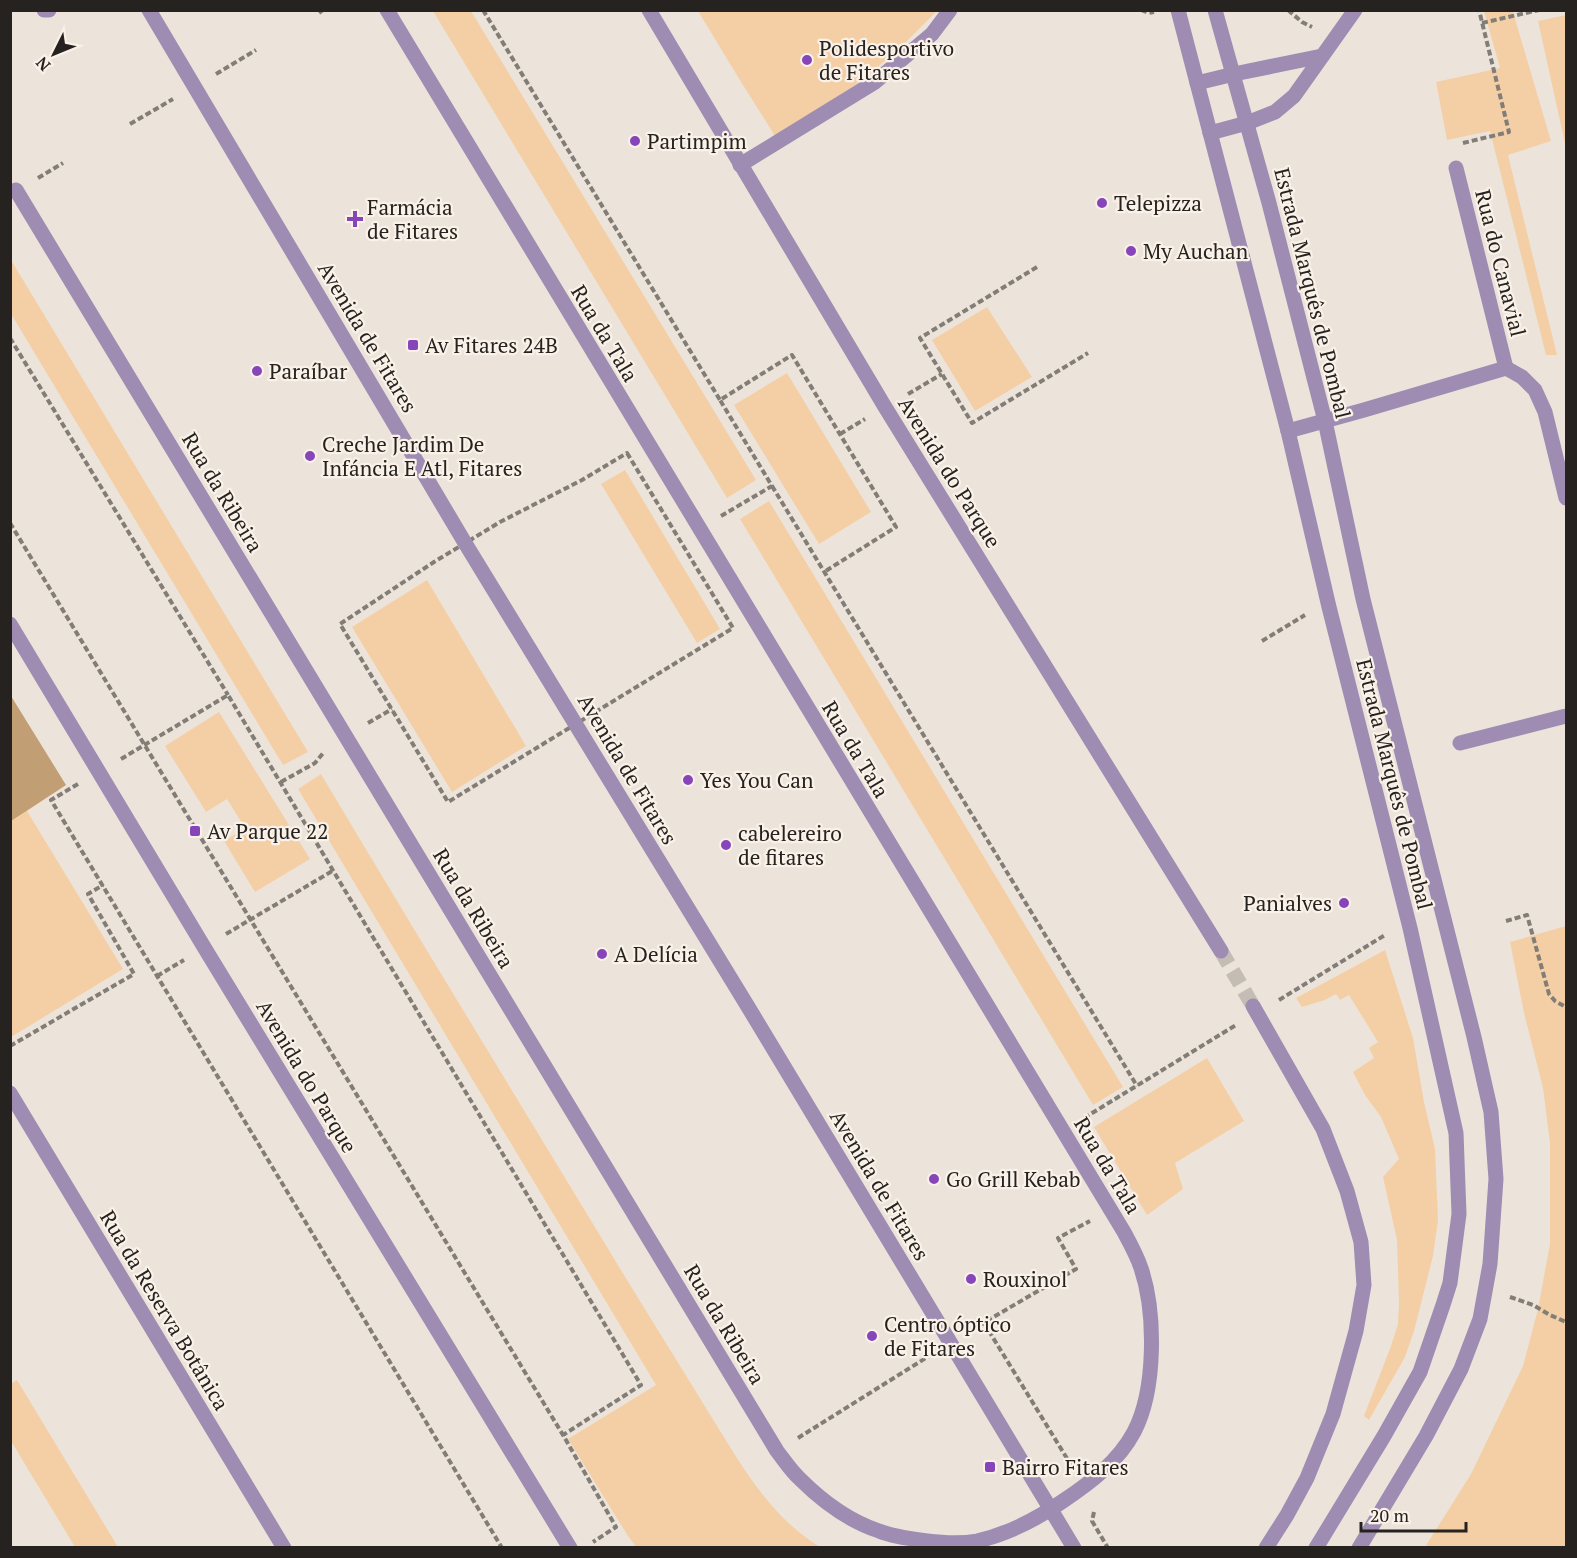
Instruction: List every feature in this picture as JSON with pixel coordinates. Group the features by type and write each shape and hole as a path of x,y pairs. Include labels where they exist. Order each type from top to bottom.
{"street":[{"name":"Avenida de Fitares","path":"149,10 465,543 1074,1548"},
{"name":"Rua da Tala","path":"387,10 1124,1232 1141,1266 1149,1298 1152,1340 1145,1403 1134,1432 1100,1474 1051,1510"},
{"name":"Avenida do Parque","path":"649,10 891,418 1221,951"},
{"path":"740,165 875,82 932,34 950,10"},
{"name":"Estrada Marquês de Pombal","path":"1178,10 1288,431 1329,607 1410,928 1456,1133 1459,1214 1450,1283 1420,1372 1316,1548"},
{"name":"Estrada Marquês de Pombal","path":"1215,10 1269,203 1325,421 1363,598 1491,1112 1496,1179 1490,1264 1480,1319 1461,1370 1426,1436 1359,1548"},
{"path":"1210,134 1275,112 1294,96 1355,10"},
{"path":"1197,83 1322,56"},
{"name":"Rua do Canavial","path":"1456,168 1506,368"},
{"name":"Rua da Ribeira","path":"16,190 777,1451 799,1478 825,1502 879,1532 915,1540 947,1543 976,1541 1016,1528 1051,1510"},
{"name":"Rua do Canavial","path":"1288,431 1506,368 1522,377 1535,390 1542,405 1566,498"},
{"name":"Avenida do Parque","path":"10,624 570,1548"},
{"path":"1461,743 1566,716"},
{"path":"1255,1010 1323,1130 1347,1191 1361,1242 1364,1286 1356,1330 1333,1414 1307,1478 1266,1548"},
{"name":"Rua da Reserva Botânica","path":"10,1093 284,1548"}],"path":[{"path":"483,10 1137,1086"},
{"path":"1141,10 1149,14 1158,10"},
{"path":"1456,168 1450,146 1509,132 1479,10"},
{"path":"1482,23 1539,10"},
{"path":"1037,267 920,338 972,423 1088,353"},
{"path":"10,338 334,870 641,1385 562,1435"},
{"path":"720,400 792,355 896,527 824,572"},
{"path":"582,480 627,453"},
{"path":"733,508 772,486"},
{"path":"10,523 616,1527 585,1548"},
{"path":"361,611 340,624 448,802 471,788"},
{"path":"688,655 733,628"},
{"path":"228,695 51,800 502,1548"},
{"path":"281,783 315,763"},
{"path":"250,920 334,870"},
{"path":"10,1046 134,974 88,894 103,885"},
{"path":"1506,921 1527,915 1549,994 1555,1001 1566,1007"},
{"path":"1081,1120 1255,1010 1386,935"},
{"path":"1076,1269 1058,1238 1110,1209"},
{"path":"1486,1289 1533,1305 1566,1322"},
{"path":"984,1323 1060,1450 1098,1505 1092,1521 1108,1548"},
{"path":"820,1423 830,1418"}],"shaded area":[{"path":"433,11 471,11 756,480 727,498"},
{"name":"Polidesportivo de Fitares","path":"698,11 937,11 863,80 775,136"},
{"path":"1484,11 1516,11 1513,12 1551,141 1508,155 1557,355 1546,355 1490,131 1447,140 1436,82 1500,68"},
{"path":"1566,15 1566,148 1538,21"},
{"path":"11,260 308,752 283,765 11,314"},
{"path":"987,307 1032,377 975,411 932,340"},
{"path":"787,373 871,512 819,544 734,405"},
{"path":"625,470 720,629 697,643 601,484"},
{"path":"769,501 1123,1087 1093,1105 740,519"},
{"path":"427,580 526,746 452,792 352,627"},
{"path":"11,696 66,785 10,821"},
{"path":"219,712 310,859 255,892 224,841 245,828 227,799 206,812 165,746"},
{"path":"10,717 66,785 27,811 123,969 11,1037"},
{"path":"321,774 733,1451 770,1504 785,1520 820,1547 636,1547 628,1536 568,1439 656,1385 298,789"},
{"path":"1566,926 1566,1547 1425,1547 1471,1474 1523,1366 1538,1309 1550,1244 1550,1143 1543,1088 1524,1013 1510,942"},
{"path":"1385,950 1413,1038 1435,1149 1438,1220 1433,1256 1414,1331 1405,1357 1369,1420 1364,1416 1398,1324 1397,1240 1383,1177 1399,1159 1381,1117 1365,1095 1353,1072 1374,1058 1369,1048 1378,1042 1349,995 1340,1000 1336,994 1302,1007 1296,998"},
{"path":"1207,1058 1244,1121 1175,1163 1183,1189 1147,1215 1094,1127"},
{"path":"17,1380 118,1547 75,1547 11,1441 11,1384"}],"tunnel":[{"path":"1221,951 1253,1006"}],"place":[{"name":"Polidesportivo de Fitares","path":"807,60"},
{"name":"Partimpim","path":"635,141"},
{"name":"Telepizza","path":"1102,203"},
{"name":"Farmácia de Fitares","path":"355,219"},
{"name":"My Auchan","path":"1131,251"},
{"name":"Av Fitares 24B","path":"413,345"},
{"name":"Paraíbar","path":"257,371"},
{"name":"Creche Jardim De Infáncia E Atl, Fitares","path":"310,456"},
{"name":"Yes You Can","path":"688,780"},
{"name":"Av Parque 22","path":"195,831"},
{"name":"cabelereiro de fitares","path":"726,845"},
{"name":"Panialves","path":"1344,903"},
{"name":"A Delícia","path":"602,954"},
{"name":"Go Grill Kebab","path":"934,1179"},
{"name":"Rouxinol","path":"971,1279"},
{"name":"Centro óptico de Fitares","path":"872,1336"},
{"name":"Bairro Fitares","path":"990,1467"}]}
